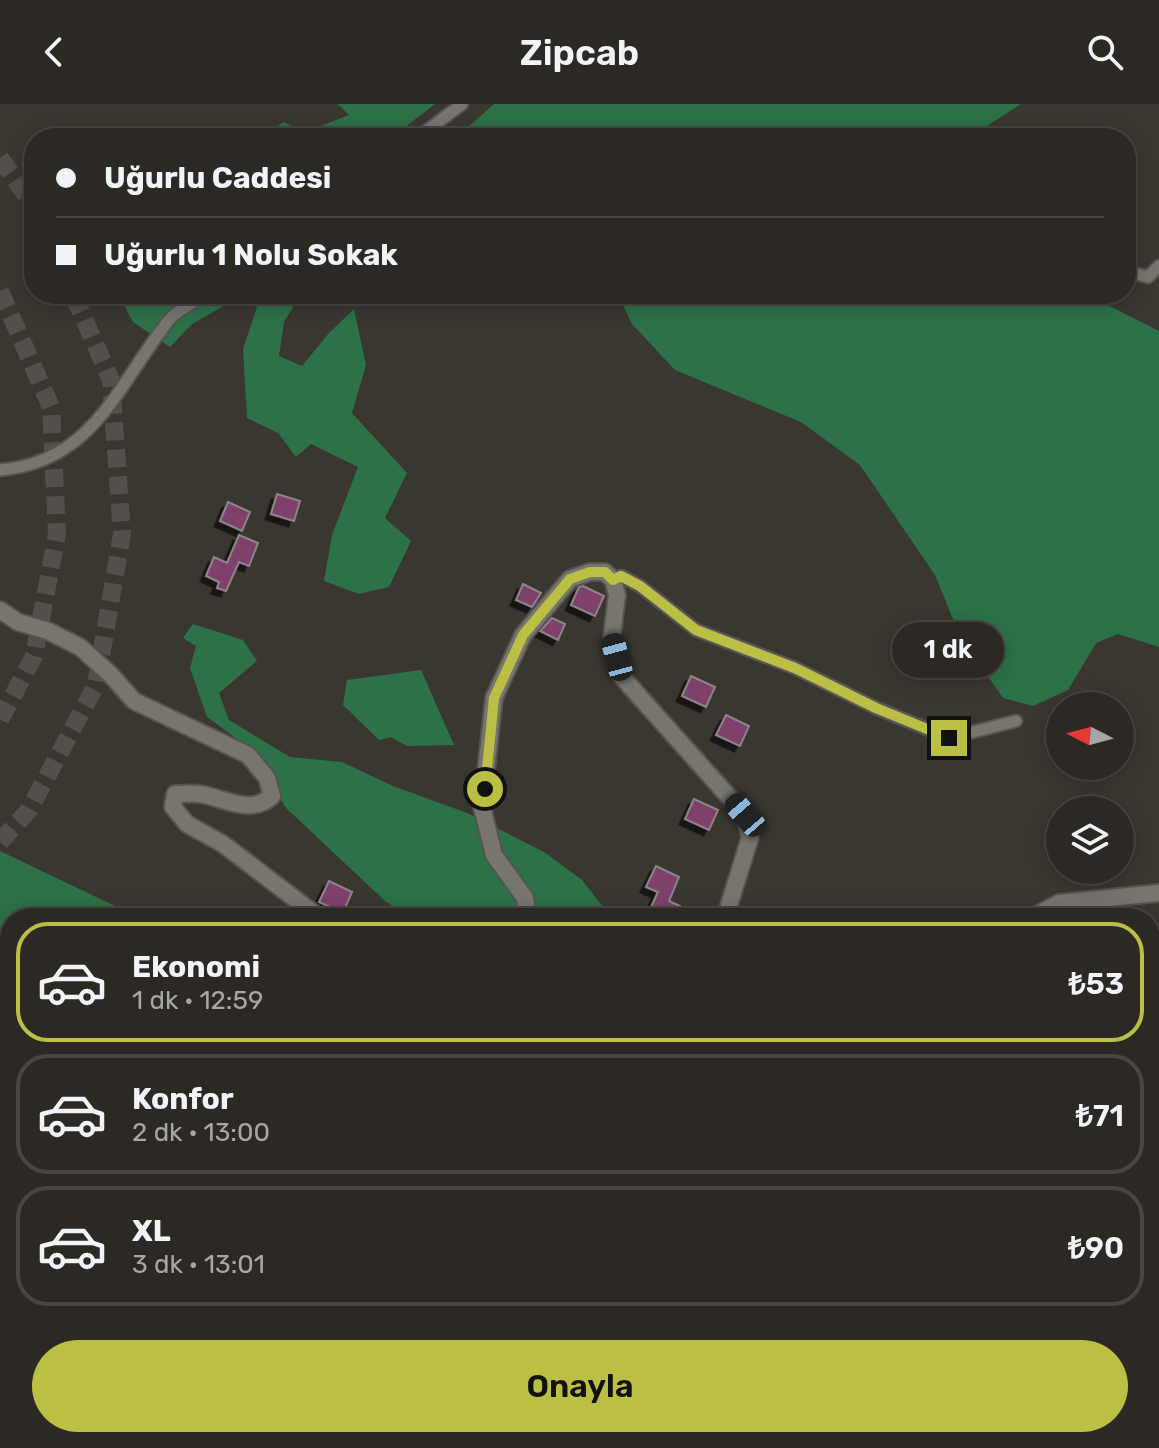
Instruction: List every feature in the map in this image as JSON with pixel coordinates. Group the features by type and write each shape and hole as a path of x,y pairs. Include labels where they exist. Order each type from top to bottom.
{"street":[{"path":"430,128 462,104"},
{"path":"1136,274 1148,277 1159,266"},
{"path":"0,470 33,464 81,439 97,424 171,317 193,304"},
{"path":"526,908 525,898 494,855 482,807 494,698 523,635 570,579 590,572 605,572 613,580 617,595 612,636 622,677 745,815 750,838 729,908"},
{"path":"613,580 621,576 640,586 696,630 795,668 876,708 949,738 1016,721"},
{"path":"0,610 18,622 48,631 80,647 134,701 248,755 267,778 272,796 264,804 236,805 200,794 175,794 173,807 187,824 223,844 307,908"},
{"path":"1050,908 1059,903 1159,893"}],"green space":[{"path":"338,104 435,104 404,128 315,128 349,115"},
{"path":"494,104 1021,104 984,128 467,128"},
{"path":"283,122 296,128 276,128"},
{"path":"123,304 228,304 192,324 170,347 133,322"},
{"path":"252,304 295,304 284,322 279,356 302,366 354,309 366,365 352,413 407,473 385,518 411,541 389,587 359,594 324,581 332,535 358,467 311,444 296,457 278,433 247,418 243,349 257,307"},
{"path":"623,304 1106,304 1159,331 1159,647 1118,634 1096,643 1068,690 1046,692 1046,700 1033,706 1003,698 960,636 935,575 860,465 801,422 675,370 632,324"},
{"path":"193,624 243,640 257,661 219,693 229,720 290,757 342,762 393,786 467,813 544,852 582,880 604,908 396,908 385,901 286,808 248,747 207,717 190,668 196,646 183,638"},
{"path":"421,670 454,745 407,746 391,737 379,740 343,705 347,680"},
{"path":"0,851 119,908 0,908"}],"building":[{"path":"277,494 300,501 294,521 271,514"},
{"path":"228,502 250,512 242,531 220,521"},
{"path":"239,535 258,543 249,566 239,562 226,591 217,588 219,582 206,576 214,557 227,563"},
{"path":"523,584 541,593 532,607 516,600"},
{"path":"579,587 604,596 595,616 571,605"},
{"path":"552,618 565,624 558,640 540,631"},
{"path":"691,676 715,687 706,707 682,696"},
{"path":"726,715 749,726 740,746 716,735"},
{"path":"694,799 718,810 709,830 685,819"},
{"path":"656,866 679,877 669,901 679,908 651,908 658,892 646,887"},
{"path":"329,881 352,892 345,908 332,908 319,902"}],"tunnel":[{"path":"0,158 24,193"},
{"path":"0,291 51,407 57,534 34,656 0,720"},
{"path":"0,842 29,810 96,685 122,534 111,380 77,304"}],"route":[{"path":"485,789 494,698 523,635 570,579 590,572 605,572 613,580 621,576 640,586 696,630 795,668 876,708 949,738"}]}
